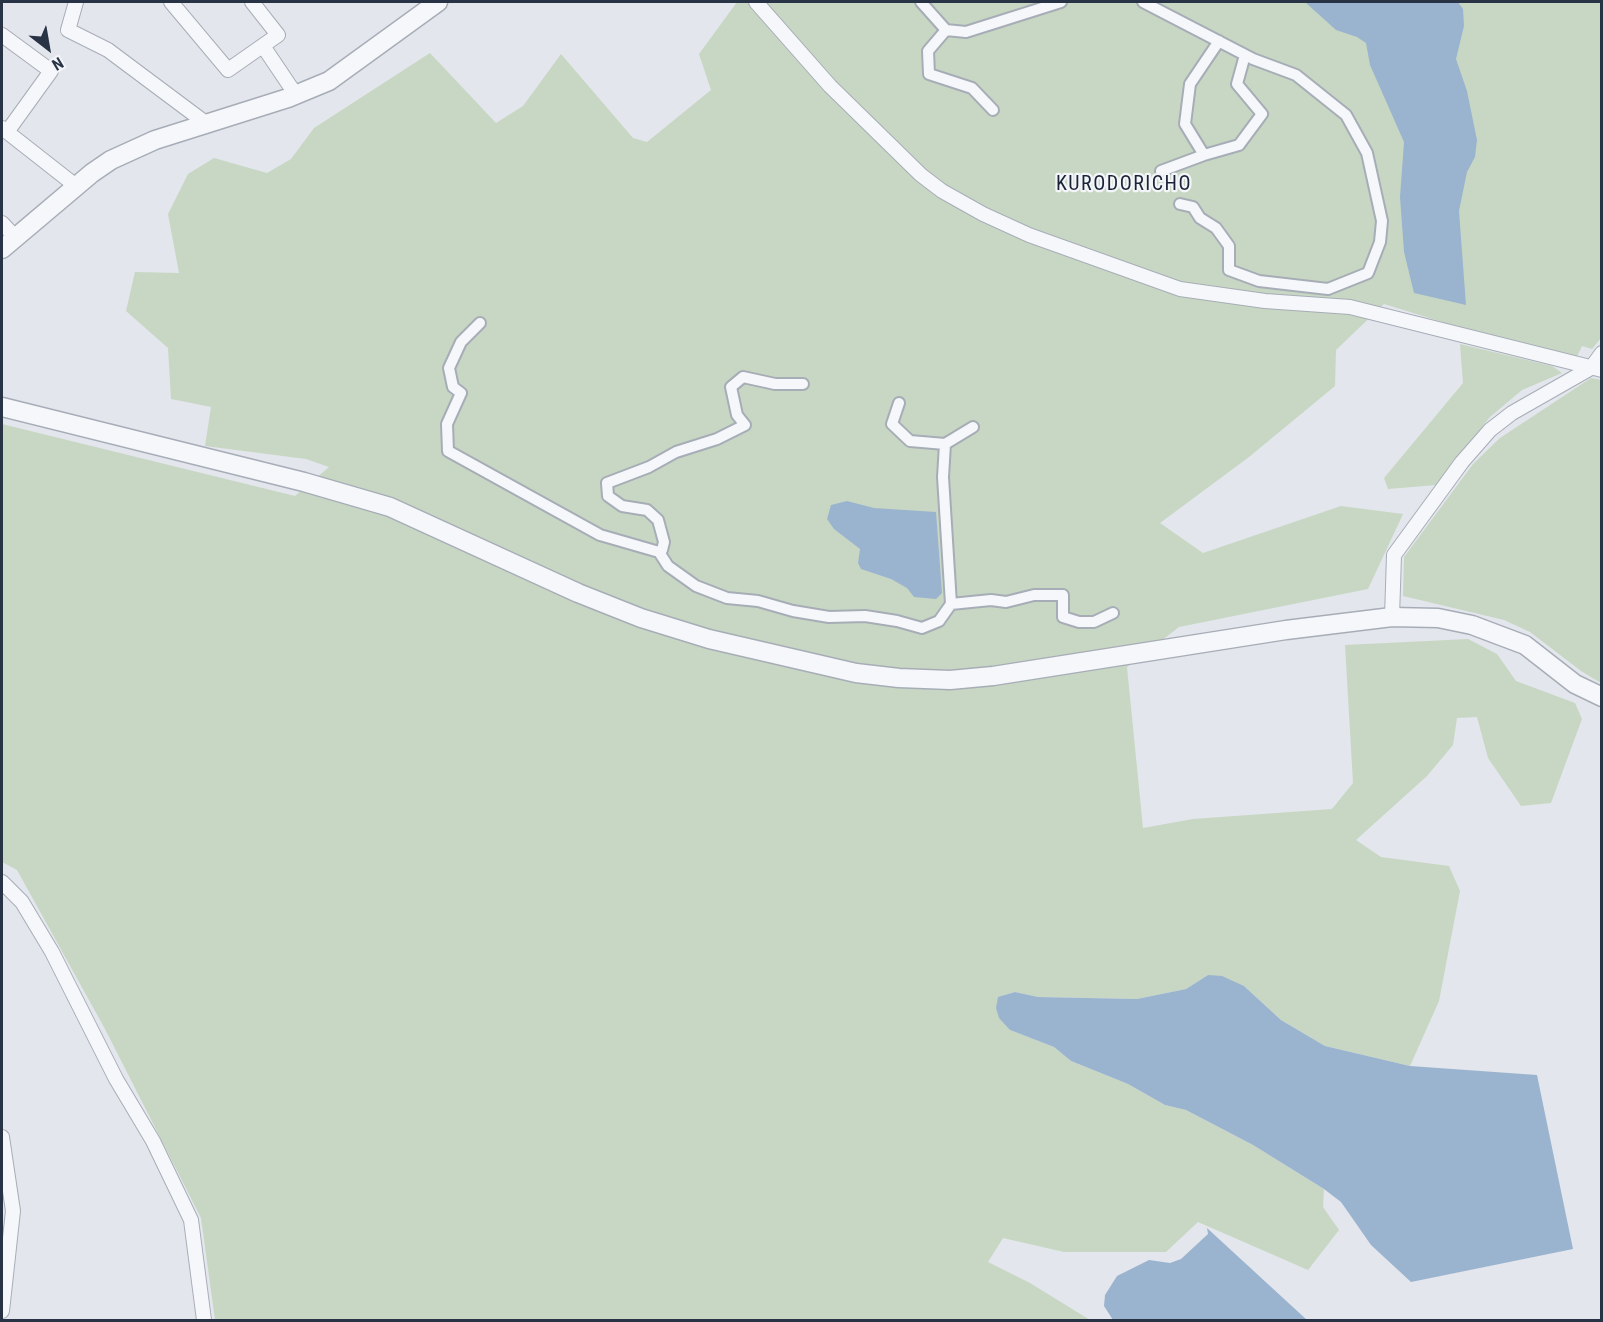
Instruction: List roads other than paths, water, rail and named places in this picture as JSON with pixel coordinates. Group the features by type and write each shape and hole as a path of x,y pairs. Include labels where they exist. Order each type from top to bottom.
{"street":[{"path":"76,2 68,30 108,50 207,124"},
{"path":"171,2 228,70 278,35 252,2"},
{"path":"2,223 8,243 111,160 134,149 296,95 329,81 438,2"},
{"path":"756,2 830,86 921,175 942,191 982,214 1029,235 1180,289 1265,301 1350,307 1597,369"},
{"path":"921,2 946,30 966,32 1061,2"},
{"path":"1143,2 1245,55 1296,75 1346,115 1367,153 1382,221 1380,242 1368,273 1328,289 1259,281 1229,270 1229,246 1216,228 1200,218 1193,207 1180,204"},
{"path":"946,30 928,51 929,74 972,88 993,110"},
{"path":"2,35 51,71 4,130 76,186"},
{"path":"1204,155 1185,124 1190,84 1219,41"},
{"path":"263,46 296,95"},
{"path":"1161,171 1239,145 1262,114 1237,84 1245,55"},
{"path":"480,323 461,342 449,368 453,387 461,393 447,424 448,451 600,535 659,552 668,566 696,586 727,598 758,601 793,612 829,617 865,616 922,628 939,621 951,604 944,477 945,444"},
{"path":"1392,617 1394,555 1462,462 1490,430 1512,413 1597,369 1602,353"},
{"path":"662,549 664,542 658,520 647,510 622,506 608,496 607,483 676,452 717,439 746,425 737,415 730,387 743,377 775,384 803,384"},
{"path":"899,403 892,424 910,441 945,444 973,427"},
{"path":"2,407 304,482 390,507 578,593 641,618 709,639 856,673 950,680 993,676 1286,630 1392,617 1438,618 1496,632 1526,645 1575,684 1602,697"},
{"path":"951,604 992,600 1006,602 1034,595 1063,595 1064,617 1079,622 1094,622 1113,613"},
{"path":"2,882 22,902 52,952 116,1079 153,1141 191,1220 204,1320"},
{"path":"2,1137 13,1211 2,1311"}],"water":[{"path":"1305,2 1458,2 1463,9 1464,26 1456,59 1467,91 1477,140 1475,157 1467,172 1459,211 1466,305 1414,293 1404,252 1400,197 1404,142 1370,65 1366,43 1357,37 1336,30"},
{"path":"847,501 874,508 936,512 942,593 936,599 914,597 907,588 891,579 861,569 858,563 860,549 834,529 827,519 831,505"},
{"path":"1208,975 1222,976 1244,986 1281,1020 1325,1046 1410,1066 1537,1075 1573,1249 1411,1282 1371,1245 1341,1202 1324,1189 1253,1145 1186,1110 1165,1105 1128,1084 1071,1061 1054,1047 1010,1030 999,1018 996,1008 998,997 1015,992 1038,997 1137,999 1186,989"},
{"path":"1207,1228 1307,1320 1113,1320 1104,1306 1105,1295 1117,1276 1149,1260 1170,1263 1181,1259 1208,1234"}],"district":[{"name":"KURODORICHO","path":"1124,185"}]}
